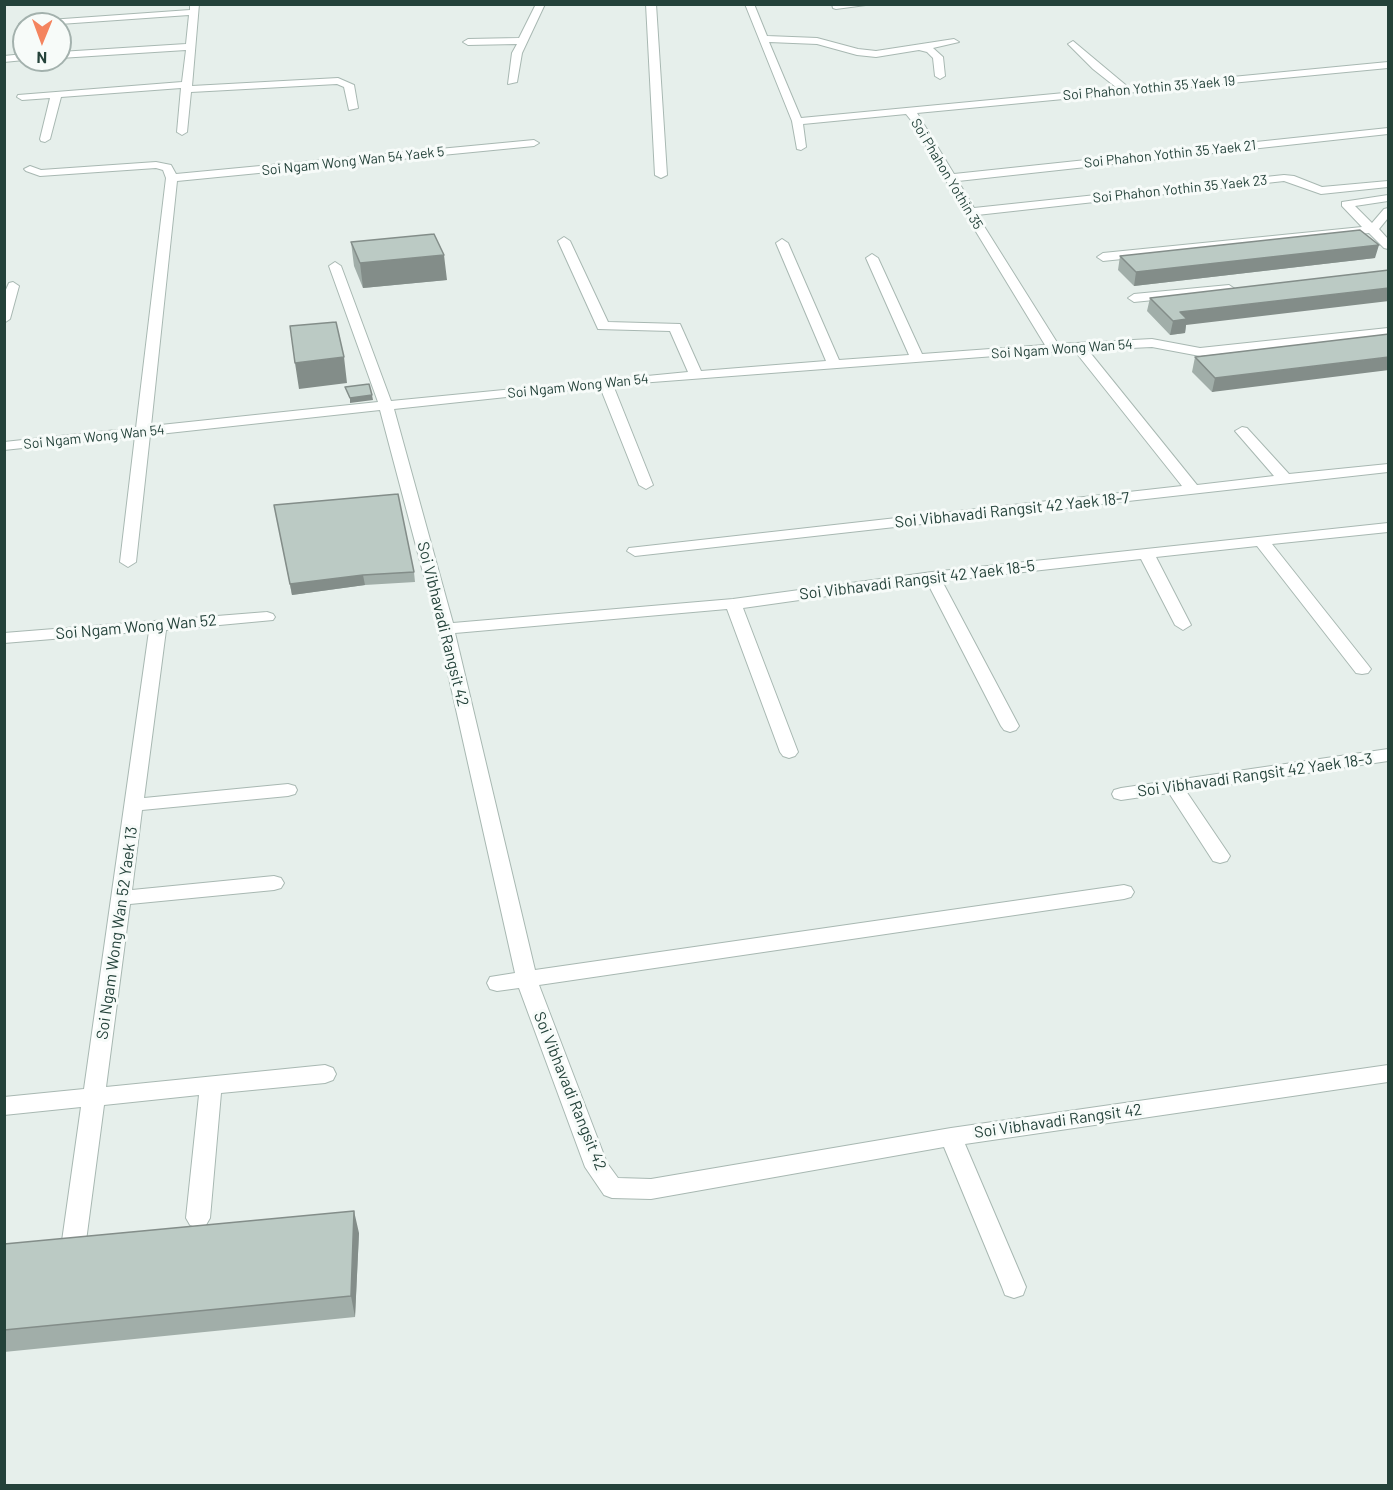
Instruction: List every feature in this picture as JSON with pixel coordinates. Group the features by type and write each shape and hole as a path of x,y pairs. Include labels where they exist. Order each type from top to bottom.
{"street":[{"path":"512,82 517,53 541,4"},
{"path":"651,4 661,175"},
{"path":"750,4 797,121 801,147"},
{"path":"836,6 868,4"},
{"path":"72,19 195,8 189,47 183,132"},
{"path":"763,39 817,41 867,53 893,53 954,42"},
{"path":"468,42 524,41"},
{"path":"1073,44 1096,67 1126,90"},
{"path":"72,54 189,47"},
{"path":"922,48 930,50 938,57 940,76"},
{"name":"Soi Phahon Yothin 35 Yaek 19","path":"909,111 1389,65"},
{"path":"22,97 338,81 349,85 353,108"},
{"path":"45,139 56,95"},
{"name":"Soi Phahon Yothin 35","path":"797,121 909,111 919,123 970,212 1054,348"},
{"name":"Soi Phahon Yothin 35 Yaek 21","path":"951,178 1389,131"},
{"name":"Soi Ngam Wong Wan 54 Yaek 5","path":"172,178 534,143"},
{"path":"30,169 40,173 156,165 167,167 172,178 165,218 144,432 128,562"},
{"name":"Soi Phahon Yothin 35 Yaek 23","path":"970,212 1284,178 1321,191 1389,184"},
{"path":"1389,198 1346,204 1389,245"},
{"path":"1103,257 1373,229 1389,211"},
{"path":"564,241 603,326 675,327 696,375"},
{"path":"782,243 834,364"},
{"path":"872,258 918,359"},
{"name":"Soi Vibhavadi Rangsit 42","path":"335,266 386,405 446,629 527,980 597,1167 612,1188 651,1190 951,1137 1389,1073"},
{"path":"4,319 13,286"},
{"path":"1134,298 1238,288"},
{"name":"Soi Ngam Wong Wan 54","path":"4,446 605,382 1078,346 1152,343 1200,352 1389,332"},
{"path":"1078,346 1193,490"},
{"path":"605,382 646,485"},
{"path":"1242,431 1285,480"},
{"name":"Soi Vibhavadi Rangsit 42 Yaek 18-7","path":"635,551 1389,468"},
{"name":"Soi Vibhavadi Rangsit 42 Yaek 18-5","path":"446,629 733,604 932,577 1389,527"},
{"path":"1262,542 1362,669"},
{"path":"1146,554 1183,625"},
{"path":"932,577 1010,726"},
{"path":"733,604 789,752"},
{"name":"Soi Ngam Wong Wan 52","path":"5,641 158,625 267,617"},
{"name":"Soi Ngam Wong Wan 52 Yaek 13","path":"74,1241 158,625"},
{"name":"Soi Vibhavadi Rangsit 42 Yaek 18-3","path":"1121,794 1389,755"},
{"path":"1174,786 1220,855"},
{"path":"134,805 288,790"},
{"path":"121,898 274,883"},
{"path":"497,983 1124,892"},
{"path":"4,1106 326,1074"},
{"path":"198,1218 211,1086"},
{"path":"951,1137 1014,1287"}],"building":[{"path":"1360,230 1379,245 1136,272 1120,256"},
{"path":"434,234 444,255 360,263 351,242"},
{"path":"1389,270 1389,288 1180,312 1187,319 1173,321 1150,298"},
{"path":"336,322 344,357 295,363 290,326"},
{"path":"1389,334 1389,357 1215,378 1195,357"},
{"path":"369,384 372,395 350,398 345,387"},
{"path":"398,494 414,572 363,575 290,584 274,505"},
{"path":"354,1211 351,1296 4,1330 4,1244"}]}
